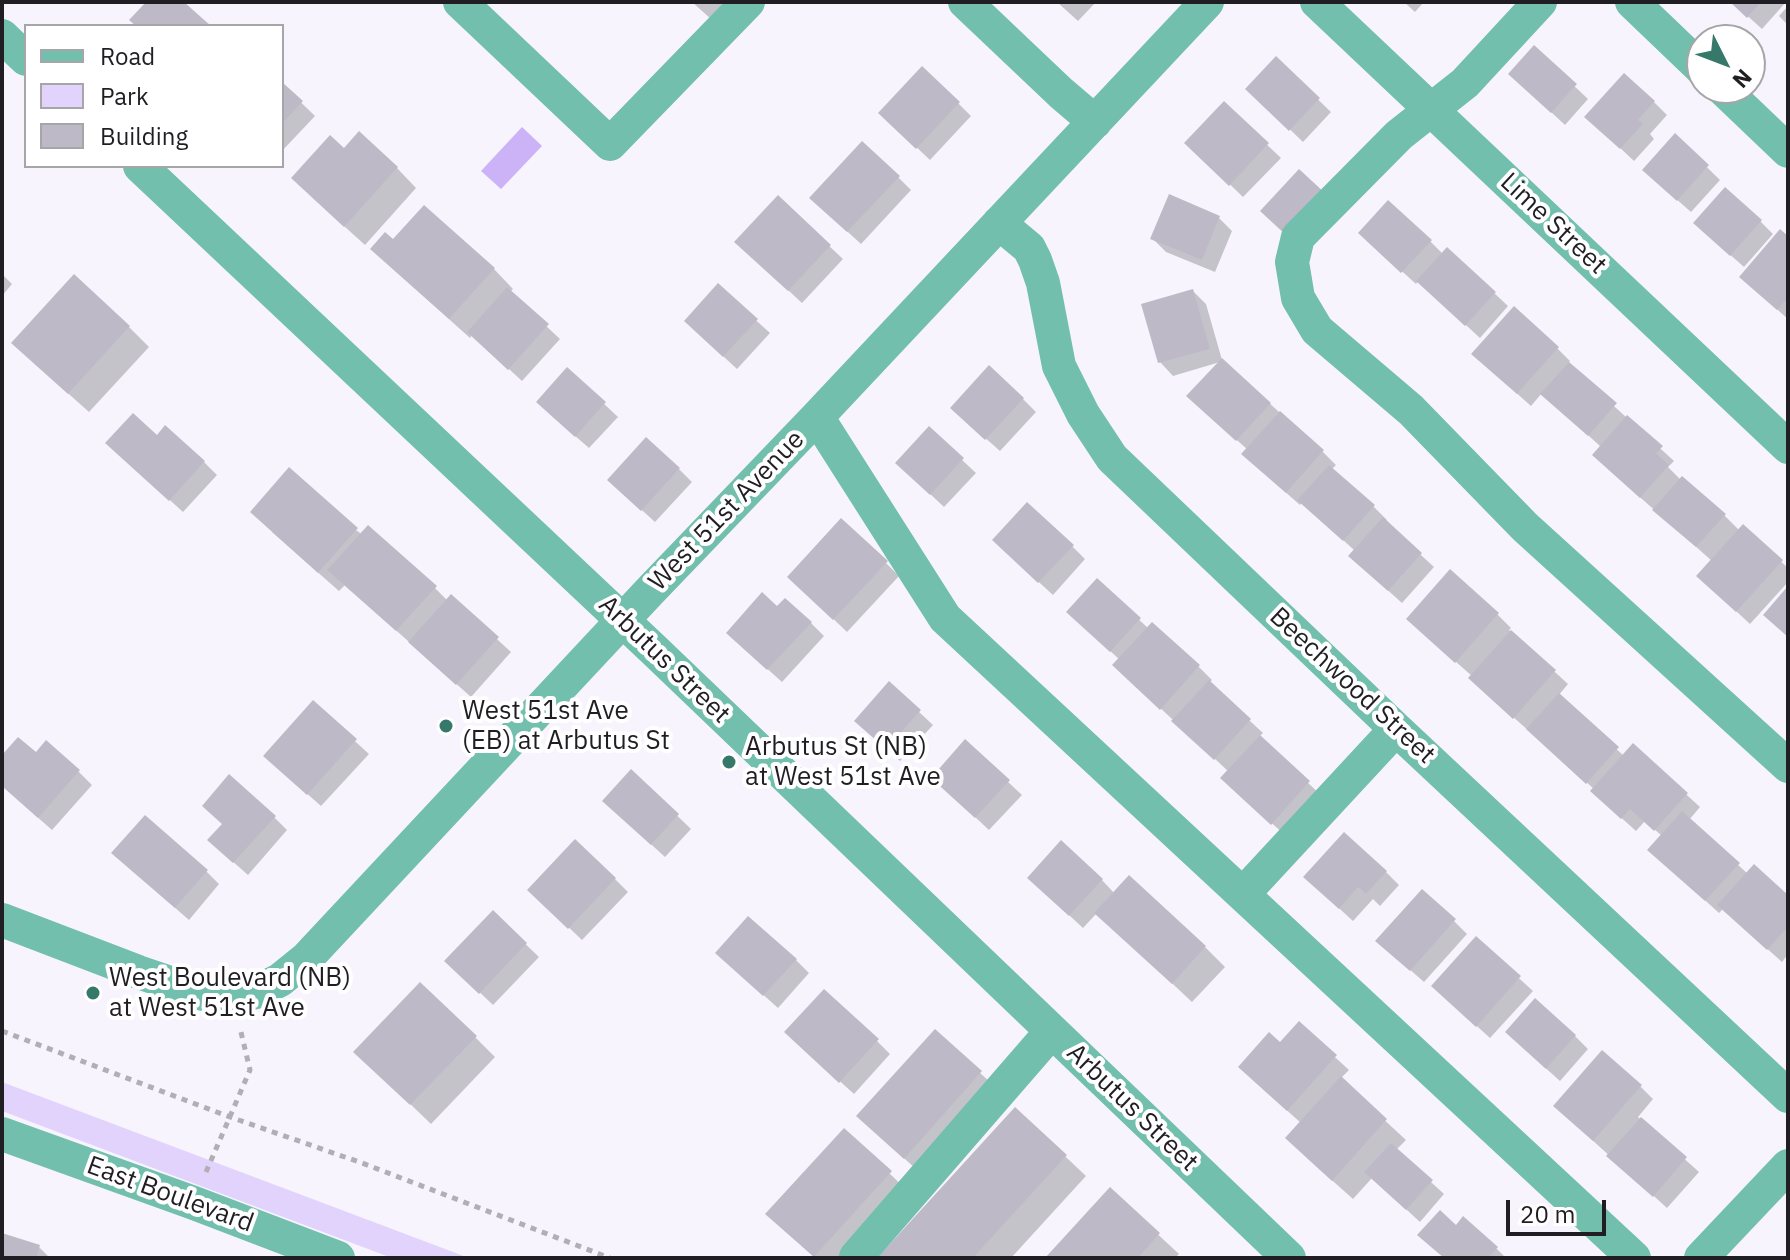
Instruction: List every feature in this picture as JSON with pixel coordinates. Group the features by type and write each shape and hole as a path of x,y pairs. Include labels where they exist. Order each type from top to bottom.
{"street":[{"path":"460,2 610,144 748,2"},
{"path":"965,2 1095,122"},
{"name":"West 51st Avenue","path":"232,998 256,992 280,980 306,959 1207,2"},
{"name":"Lime Street","path":"1317,2 1788,447"},
{"path":"1540,2 1465,83 1399,135 1298,237 1292,262 1298,298 1317,330 1411,410 1525,527 1788,766"},
{"path":"1632,2 1686,54"},
{"path":"2,36 24,57"},
{"path":"1739,104 1788,151"},
{"name":"Arbutus Street","path":"142,168 623,621 1289,1258"},
{"name":"Beechwood Street","path":"999,223 1029,248 1035,260 1043,283 1059,366 1083,414 1112,458 1788,1096"},
{"path":"817,417 945,618 1634,1258"},
{"path":"1243,894 1396,729"},
{"path":"2,920 138,972 203,994 232,998"},
{"path":"856,1257 1052,1031"},
{"name":"East Boulevard","path":"2,1134 338,1258"},
{"path":"1701,1258 1788,1166"}],"path":[{"path":"194,1203 250,1070 232,998"},
{"path":"2,1031 610,1258"}],"green space":[{"path":"2,1082 469,1258 392,1258 2,1111"}],"shaded area":[{"path":"522,127 542,146 501,189 481,171"}],"building":[{"path":"146,2 184,2 209,24 134,24 129,20"},
{"path":"1730,2 1761,2 1747,18"},
{"path":"1534,45 1577,84 1551,113 1508,74"},
{"path":"1276,56 1320,98 1289,131 1245,89"},
{"path":"922,66 960,102 916,149 878,113"},
{"path":"1624,73 1655,101 1638,120 1643,124 1620,149 1584,117"},
{"path":"284,84 303,101 284,122"},
{"path":"1224,101 1269,143 1229,186 1184,143"},
{"path":"359,131 398,167 344,227 291,178 330,135 344,148"},
{"path":"1675,133 1709,165 1677,201 1642,170"},
{"path":"862,141 900,176 847,232 809,198"},
{"path":"1299,169 1326,194 1287,236 1260,211"},
{"path":"1725,187 1762,220 1730,256 1693,223"},
{"path":"1169,194 1220,216 1202,260 1150,239"},
{"path":"778,195 831,245 788,291 734,242"},
{"path":"1388,200 1432,240 1401,273 1358,233"},
{"path":"424,205 495,268 449,319 370,249 385,232 393,239"},
{"path":"1780,229 1788,236 1788,298 1777,310 1739,277"},
{"path":"1447,247 1496,292 1465,326 1416,281"},
{"path":"74,274 130,326 68,394 11,343"},
{"path":"718,283 758,319 723,357 684,321"},
{"path":"507,287 549,324 508,370 467,332"},
{"path":"1193,289 1210,349 1158,363 1141,304"},
{"path":"1514,306 1559,347 1517,394 1471,354"},
{"path":"1222,358 1271,403 1236,441 1186,396"},
{"path":"1569,362 1617,403 1588,436 1540,394"},
{"path":"989,365 1024,398 985,440 950,408"},
{"path":"567,367 606,402 575,437 536,402"},
{"path":"1280,411 1324,450 1286,493 1241,454"},
{"path":"133,413 157,435 165,425 205,461 169,501 105,443"},
{"path":"1627,415 1663,446 1656,453 1669,465 1640,498 1592,455"},
{"path":"929,426 964,458 930,495 895,463"},
{"path":"646,437 680,468 641,511 607,480"},
{"path":"1329,465 1375,505 1343,541 1297,500"},
{"path":"289,467 358,528 318,573 250,512"},
{"path":"1682,476 1726,514 1696,547 1652,510"},
{"path":"1027,502 1074,545 1038,583 992,540"},
{"path":"1383,517 1422,553 1388,591 1348,556"},
{"path":"841,518 888,561 833,620 787,577"},
{"path":"1743,524 1783,560 1736,612 1696,576"},
{"path":"368,525 437,586 396,631 327,570"},
{"path":"1450,569 1499,613 1455,663 1406,619"},
{"path":"1097,578 1141,618 1110,652 1066,612"},
{"path":"1788,586 1788,637 1763,615"},
{"path":"762,592 777,606 785,598 812,622 767,670 726,633"},
{"path":"451,594 499,637 456,685 408,642"},
{"path":"1152,622 1200,665 1160,710 1112,665"},
{"path":"1511,630 1556,670 1513,719 1468,678"},
{"path":"1209,680 1251,719 1214,760 1171,721"},
{"path":"889,681 921,710 886,749 854,721"},
{"path":"1559,693 1619,747 1586,784 1526,729"},
{"path":"313,700 357,739 307,795 263,756"},
{"path":"1260,735 1310,781 1271,825 1220,778"},
{"path":"18,737 36,752 46,740 80,770 38,818 2,786 2,755"},
{"path":"965,739 1010,780 975,818 931,778"},
{"path":"1633,743 1688,793 1654,831 1630,809 1621,819 1590,791"},
{"path":"631,769 679,814 651,845 602,801"},
{"path":"229,774 276,816 233,863 207,840 222,824 202,806"},
{"path":"1682,811 1740,863 1705,901 1647,850"},
{"path":"145,815 208,870 175,908 111,853"},
{"path":"1344,832 1387,871 1366,894 1358,887 1339,909 1303,877"},
{"path":"575,839 616,878 568,929 527,890"},
{"path":"1061,840 1103,879 1069,916 1027,878"},
{"path":"1754,864 1788,895 1788,927 1767,950 1717,905"},
{"path":"1129,875 1206,946 1172,984 1094,913"},
{"path":"1422,889 1456,919 1410,971 1375,941"},
{"path":"493,910 527,943 479,994 444,961"},
{"path":"748,916 797,959 763,996 715,953"},
{"path":"1476,936 1521,976 1476,1027 1431,986"},
{"path":"420,982 477,1036 410,1105 353,1052"},
{"path":"824,989 879,1039 839,1083 784,1032"},
{"path":"1535,998 1576,1035 1546,1069 1505,1032"},
{"path":"1299,1021 1337,1055 1287,1111 1238,1067 1269,1032 1280,1042"},
{"path":"935,1029 982,1071 904,1159 856,1116"},
{"path":"1602,1050 1642,1085 1593,1141 1553,1106"},
{"path":"1341,1076 1387,1119 1332,1181 1285,1138"},
{"path":"1015,1107 1067,1155 973,1258 877,1258"},
{"path":"1641,1117 1687,1157 1653,1197 1606,1156"},
{"path":"844,1128 892,1171 814,1257 765,1214"},
{"path":"1391,1143 1433,1180 1406,1210 1364,1172"},
{"path":"1110,1187 1160,1233 1138,1258 1045,1258"},
{"path":"1440,1210 1456,1225 1463,1216 1498,1247 1488,1258 1444,1258 1417,1235"},
{"path":"2,1233 40,1245 36,1258 2,1258"}],"place":[{"name":"West 51st Ave (EB) at Arbutus St","path":"446,726"},
{"name":"Arbutus St (NB) at West 51st Ave","path":"729,762"},
{"name":"West Boulevard (NB) at West 51st Ave","path":"93,993"}]}
